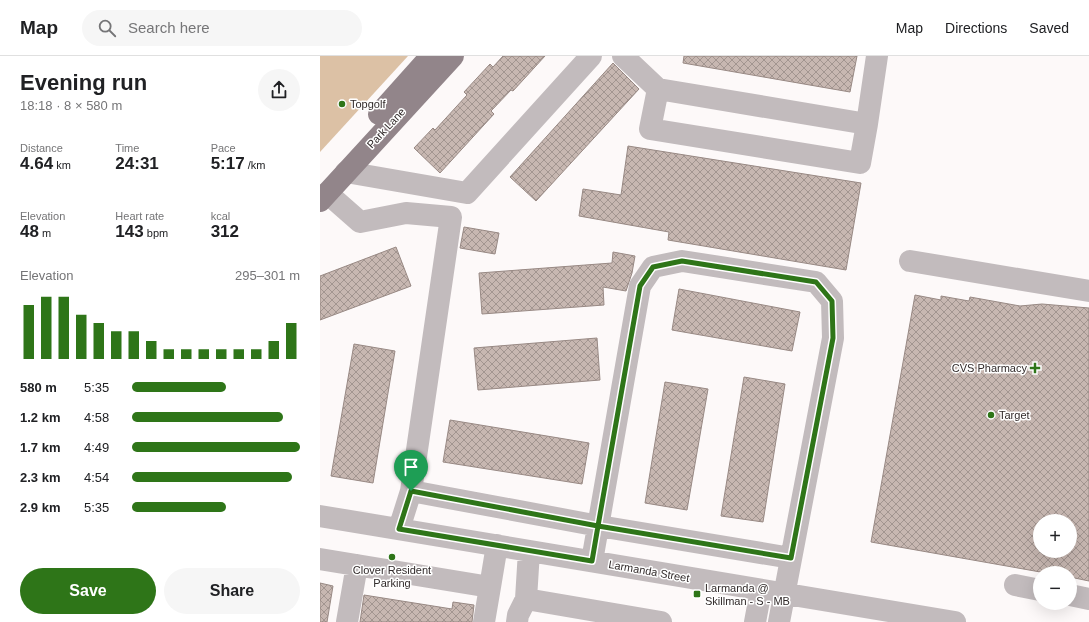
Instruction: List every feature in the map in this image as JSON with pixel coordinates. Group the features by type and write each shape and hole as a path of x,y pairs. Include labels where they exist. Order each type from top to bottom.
{"main road":[{"name":"Park Lane","path":"322,191 432,56"},
{"name":"Park Lane","path":"322,191 346,172 453,56"}],"street":[{"path":"346,172 468,193 591,56"},
{"path":"623,56 658,89 867,124"},
{"path":"658,89 650,129 860,163 877,56"},
{"path":"322,191 360,222 406,213 451,217 411,491 399,529"},
{"path":"592,561 640,286 653,267 682,261 816,282 832,301 833,338 779,622"},
{"path":"910,261 1089,291"},
{"path":"411,491 598,526 791,558"},
{"name":"Larmanda Street","path":"320,516 955,622"},
{"path":"484,622 497,545"},
{"path":"517,622 518,615 526,599 529,551"},
{"path":"320,559 490,587"},
{"path":"347,622 357,565"},
{"path":"1015,585 1033,589"},
{"path":"755,622 761,590"},
{"path":"1077,597 1089,599"},
{"path":"526,599 662,622"}],"shaded area":[{"name":"Topgolf","path":"320,56 408,56 320,152"}],"building":[{"path":"503,56 545,56 513,91 511,90 491,111 494,114 440,173 414,148 433,128 435,130 467,95 464,92 490,64 493,67"},
{"path":"684,56 857,56 850,92 683,63"},
{"path":"613,63 639,89 536,201 510,177"},
{"path":"628,146 861,183 846,270 668,240 669,232 579,216 583,189 621,195"},
{"path":"464,227 499,233 495,254 460,248"},
{"path":"396,247 411,286 320,320 320,276"},
{"path":"613,252 635,256 632,273 626,291 603,287 604,305 482,314 479,273 612,263"},
{"path":"679,289 800,312 792,351 672,330"},
{"name":"Target","path":"915,295 941,300 941,296 969,301 970,297 1020,306 1042,304 1089,308 1089,581 1077,578 1077,566 1033,566 1033,571 871,542"},
{"path":"597,338 600,380 478,390 474,348"},
{"path":"354,344 395,351 373,483 331,476"},
{"path":"744,377 785,384 763,522 721,516"},
{"path":"665,382 708,389 687,510 645,503"},
{"path":"450,420 589,443 582,484 443,462"},
{"path":"320,583 333,586 327,622 320,622"},
{"path":"364,595 452,609 453,602 474,605 472,622 360,622"}],"place":[{"name":"Topgolf","path":"342,104"},
{"name":"CVS Pharmacy","path":"1035,368"},
{"name":"Target","path":"991,415"},
{"name":"Clover Resident Parking","path":"392,557"},
{"name":"Larmanda @ Skillman - S - MB","path":"697,594"}],"route":[{"path":"411,491 399,529 592,561 598,526 791,558 833,338 832,301 816,282 682,261 653,267 640,286 598,526 411,491"}]}
